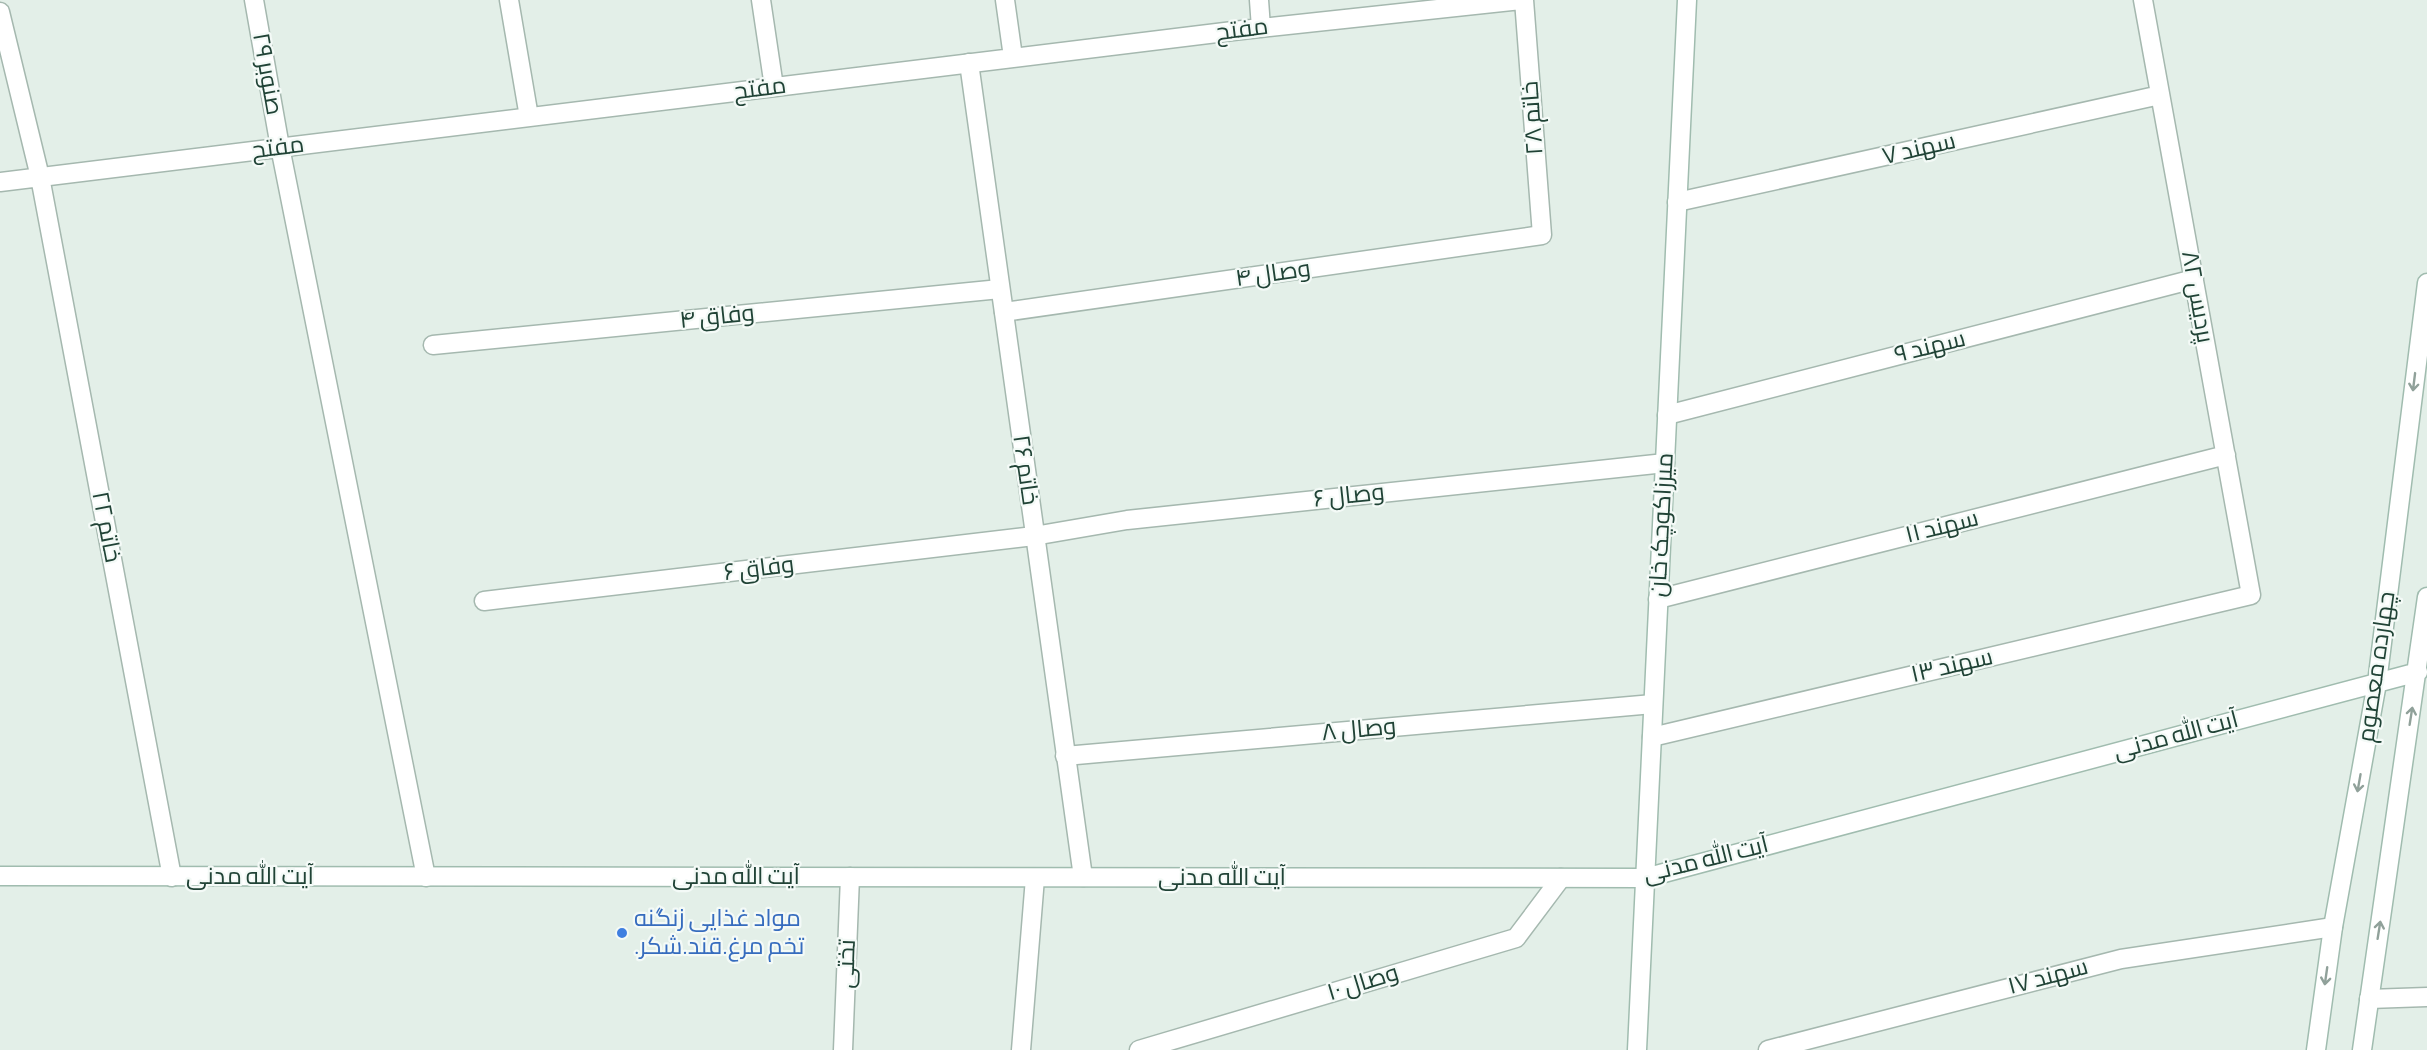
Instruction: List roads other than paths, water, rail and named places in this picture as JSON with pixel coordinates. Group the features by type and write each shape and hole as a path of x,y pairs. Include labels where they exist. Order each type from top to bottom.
{"street":[{"name":"صنوبر ۲۹","path":"254,0 280,147 426,877"},
{"path":"509,0 529,117"},
{"path":"761,0 774,87"},
{"path":"1005,0 1013,57"},
{"path":"1259,0 1261,28"},
{"name":"مفتح","path":"0,182 1013,57 1522,0"},
{"name":"خاتم ۲۸","path":"1522,0 1542,235"},
{"name":"میرزاکوچک خان","path":"1637,1050 1687,0"},
{"name":"پردیس ۸۲","path":"2143,0 2251,595"},
{"name":"خاتم ۲۲","path":"0,12 40,177 172,877"},
{"name":"خاتم ۲۶","path":"969,63 1083,877"},
{"name":"سهند ۷","path":"1677,202 2160,95"},
{"name":"وصال ۴","path":"1004,312 1542,235"},
{"name":"سهند ۹","path":"1667,415 2194,279"},
{"name":"چهارده معصوم","path":"2316,1050 2333,927 2377,683 2427,283"},
{"name":"وفاق ۴","path":"433,345 1000,289"},
{"name":"سهند ۱۱","path":"1658,599 2226,455"},
{"name":"وصال ۶","path":"1034,536 1127,520 1665,463"},
{"name":"وفاق ۶","path":"484,602 1034,536"},
{"name":"سهند ۱۳","path":"1652,737 2251,595"},
{"name":"چهارده معصوم","path":"2362,1050 2427,597"},
{"name":"آیت الله مدنی","path":"0,876 1645,878 2418,672"},
{"name":"وصال ۸","path":"1065,756 1653,705"},
{"name":"تختی","path":"843,1050 850,877"},
{"path":"1021,1050 1035,878"},
{"name":"وصال ۱۰","path":"1139,1050 1516,938 1561,878"},
{"name":"سهند ۱۷","path":"1768,1050 2121,958 2333,927"},
{"path":"2369,999 2427,997"}],"place":[{"name":"مواد غذایی زنگنه .تخم مرغ.قند.شکر","path":"622,933"}]}
